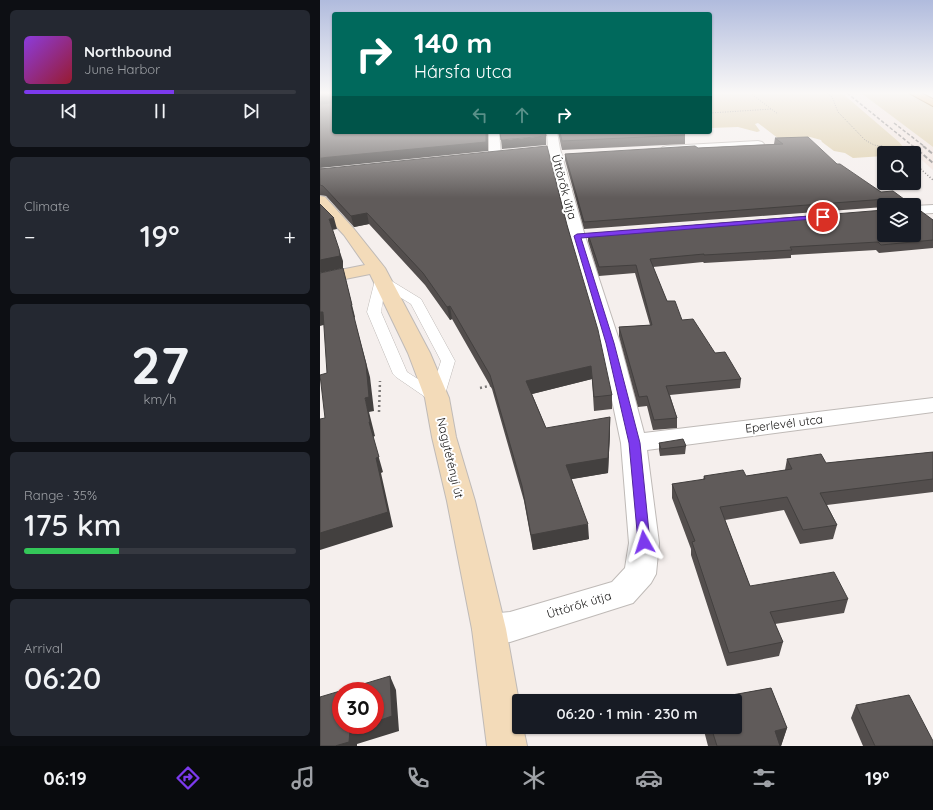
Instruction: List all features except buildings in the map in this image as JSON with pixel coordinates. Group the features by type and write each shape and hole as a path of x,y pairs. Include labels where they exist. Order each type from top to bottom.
{"main road":[{"name":"Nagytétényi út","path":"320,200 349,232 379,274 419,353 437,398 444,437 461,501 489,629 507,746"},
{"path":"320,279 379,274"}],"street":[{"path":"494,134 495,154"},
{"path":"657,150 758,144"},
{"name":"Úttörők útja","path":"489,629 510,627 622,593 640,574 644,542 634,443 585,236 553,149"},
{"path":"480,156 510,153"},
{"path":"921,210 933,209"},
{"name":"Eperlevél utca","path":"634,443 933,405"}],"path":[{"path":"853,128 865,140 879,146"},
{"path":"921,169 933,180"},
{"path":"379,412 380,379"},
{"path":"480,388 495,384"}],"shaded area":[{"path":"741,128 758,128 760,131 757,132"},
{"path":"764,128 882,128 902,146 877,146 877,156 853,158 845,153 834,151 821,140 810,137 779,139"},
{"path":"882,128 907,128 933,147 933,170 921,159 921,146 902,146"},
{"path":"907,128 933,128 933,147"}],"railway":[{"path":"890,128 913,146"},
{"path":"900,128 925,147"},
{"path":"923,146 933,154"},
{"path":"921,153 933,163"}],"route":[{"path":"644,542 634,443 610,343 577,236 823,217"}]}
